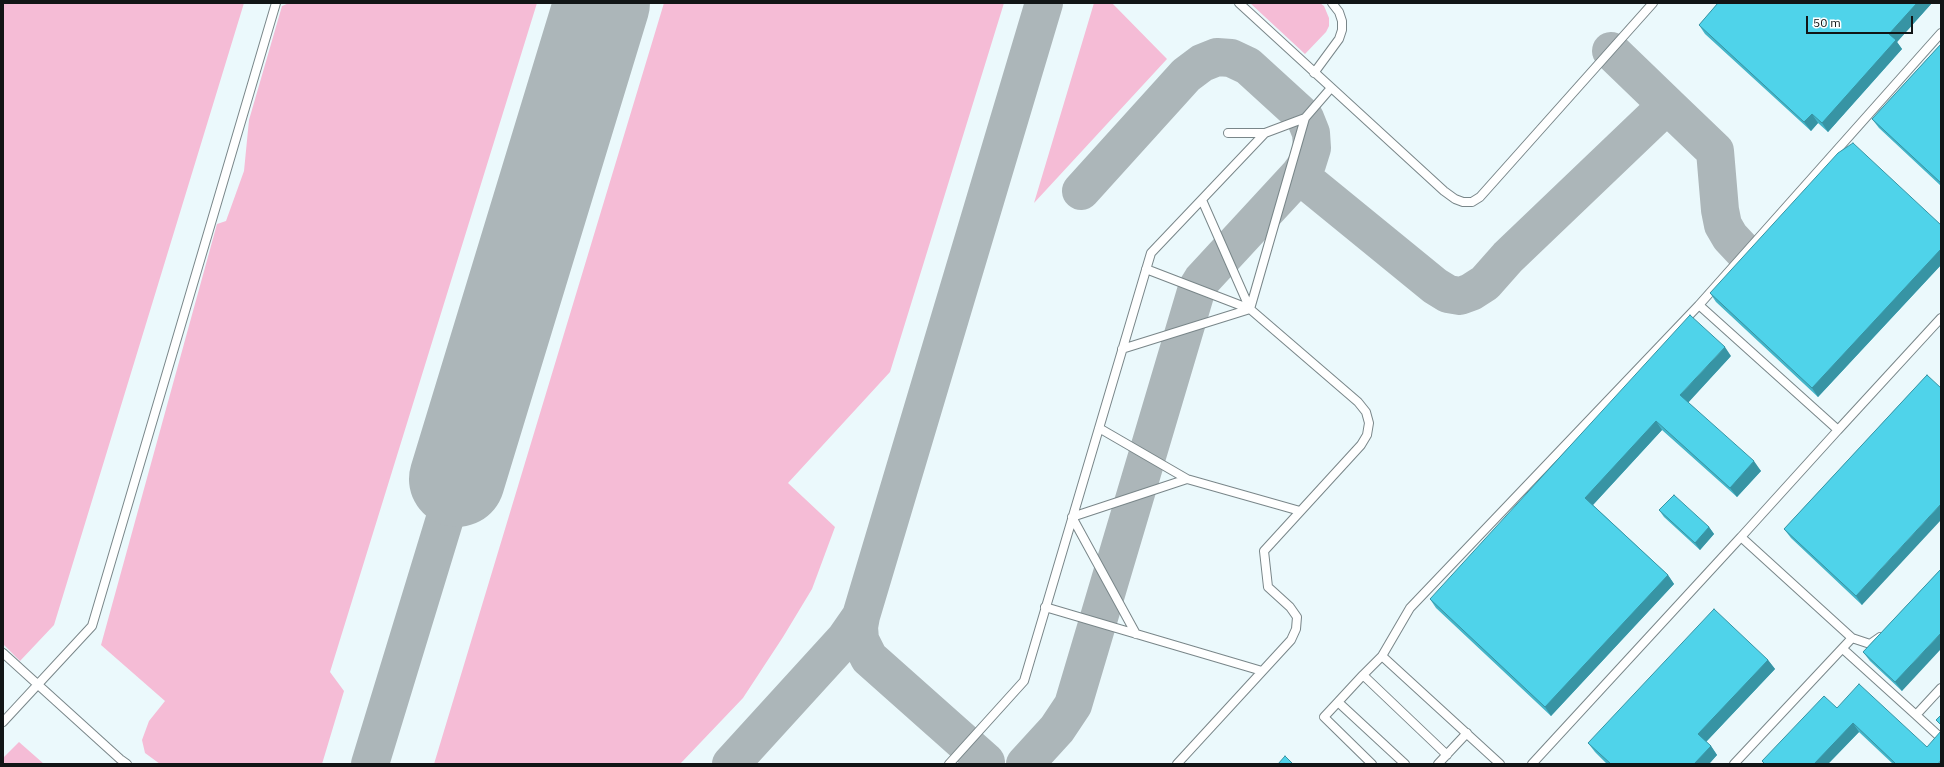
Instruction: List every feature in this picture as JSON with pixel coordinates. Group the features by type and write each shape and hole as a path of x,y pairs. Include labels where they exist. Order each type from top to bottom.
{"lane":[{"path":"3,722 92,626 276,3"},
{"path":"1239,3 1444,191 1455,200 1463,202 1472,202 1480,197 1653,3"},
{"path":"1314,73 1339,39 1342,30 1342,21 1339,12 1332,3"},
{"path":"1372,764 1324,718 1382,656 1410,608 1699,305 1941,33"},
{"path":"1250,309 1305,118 1331,88"},
{"path":"1228,133 1265,133 1305,118"},
{"path":"949,764 1024,681 1151,253 1265,133"},
{"path":"1202,200 1250,309"},
{"path":"1146,269 1250,309 1358,402 1366,412 1369,423 1367,435 1361,445 1264,550 1268,587 1290,607 1297,617 1296,629 1291,640 1177,764"},
{"path":"1699,305 1838,430"},
{"path":"1122,349 1250,309"},
{"path":"1532,764 1941,318"},
{"path":"1099,428 1187,480 1300,511"},
{"path":"1072,517 1187,480"},
{"path":"1072,517 1136,634"},
{"path":"1741,537 1852,638 1870,644 1887,632"},
{"path":"1045,607 1262,671"},
{"path":"1734,764 1852,638"},
{"path":"1843,649 1941,738"},
{"path":"3,653 120,759 128,764"},
{"path":"1382,656 1500,764"},
{"path":"1363,675 1447,754"},
{"path":"1916,715 1941,688"},
{"path":"1338,702 1405,764"},
{"path":"1438,764 1467,734"}],"shaded area":[{"path":"3,3 244,3 54,625 20,661 3,644"},
{"path":"289,3 537,3 330,672 344,691 322,764 160,764 145,753 142,740 149,721 165,701 101,645 217,224 226,221 244,171 249,120 282,6"},
{"path":"664,3 1004,3 890,372 788,483 835,527 812,589 743,698 680,764 434,764"},
{"path":"1094,3 1112,3 1167,59 1034,203"},
{"path":"1250,3 1320,3 1324,6 1329,18 1329,26 1326,32 1305,54"},
{"path":"19,742 44,764 3,764 3,758"}],"building":[{"path":"1718,3 1917,3 1889,34 1896,40 1822,123 1812,114 1804,122 1699,25"},
{"path":"1941,44 1941,183 1872,119"},
{"path":"1853,143 1941,225 1941,249 1812,388 1710,293 1838,153"},
{"path":"1690,315 1725,347 1680,395 1754,461 1730,488 1656,421 1585,498 1668,575 1545,707 1430,599"},
{"path":"1927,375 1941,388 1941,504 1856,596 1784,529"},
{"path":"1674,495 1709,527 1695,543 1659,510"},
{"path":"1941,569 1941,633 1895,682 1863,652"},
{"path":"1714,609 1768,660 1698,734 1711,746 1694,764 1611,764 1588,743"},
{"path":"1859,684 1927,747 1941,731 1941,760 1938,764 1896,764 1853,723 1814,764 1765,764 1762,761 1824,696 1837,708"},
{"path":"1941,715 1941,725 1936,720"},
{"path":"1285,756 1293,764 1278,764"}],"taxiway":[{"path":"731,764 845,639 861,616 1044,3"},
{"path":"1299,175 1435,286 1448,294 1460,296 1471,292 1485,283 1508,257 1667,105 1611,51"},
{"path":"1025,764 1057,729 1073,705 1197,288 1202,280 1299,175 1307,164 1312,148 1311,133 1305,118 1248,66 1231,58 1217,57 1202,63 1186,75 1081,191"},
{"path":"1667,105 1715,151 1720,210 1723,225 1730,237 1745,253"},
{"path":"370,764 457,479"},
{"path":"861,616 859,627 860,640 869,658 986,762"}],"runway":[{"path":"457,479 602,3"}]}
